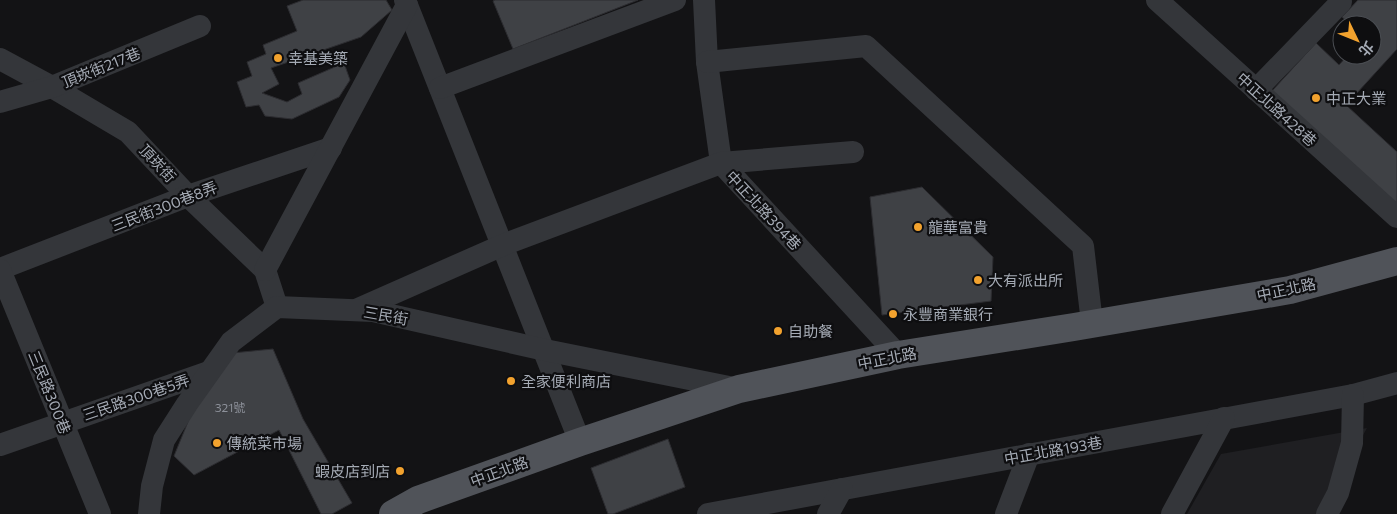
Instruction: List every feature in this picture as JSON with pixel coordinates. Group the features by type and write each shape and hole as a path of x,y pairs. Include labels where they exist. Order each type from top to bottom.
{"main road":[{"name":"中正北路","path":"393,514 420,507 580,442 739,389 898,355 1290,290 1397,261"}],"street":[{"path":"440,88 675,0"},
{"name":"中正北路394巷","path":"704,0 707,62 721,163 898,355"},
{"name":"中正北路428巷","path":"1157,0 1397,217"},
{"path":"1256,90 1341,2 1339,0"},
{"path":"406,2 580,442"},
{"path":"266,270 406,2"},
{"name":"頂崁街217巷","path":"0,102 52,87 200,26"},
{"path":"707,62 866,46 1083,246 1092,323"},
{"name":"頂崁街","path":"0,59 128,132 188,196 266,270 277,307"},
{"name":"三民街300巷8弄","path":"0,270 188,196 331,148"},
{"path":"356,310 503,245 721,163 853,152"},
{"name":"三民路300巷","path":"0,270 100,514"},
{"path":"149,514 152,486 164,440 186,404 231,342 277,307"},
{"name":"三民街","path":"277,307 373,311 544,350 739,389"},
{"name":"三民路300巷5弄","path":"0,445 209,372"},
{"name":"中正北路193巷","path":"708,514 1353,395 1397,383"},
{"path":"1327,514 1338,493 1352,443 1353,395"},
{"path":"1172,514 1224,418"},
{"path":"1006,514 1029,454"},
{"path":"828,514 842,489"}],"shaded area":[{"path":"1367,428 1320,514 1187,514 1221,454"}],"building":[{"name":"幸基美築","path":"303,0 386,0 392,10 361,37 271,68 279,84 262,93 287,102 302,94 298,83 344,63 350,80 339,97 292,119 265,116 259,105 246,107 237,82 252,76 247,62 266,54 263,45 297,31 287,6"},
{"path":"638,0 513,49 493,1"},
{"name":"中正大業","path":"1358,0 1397,0 1397,49 1346,105 1397,152 1397,206 1272,91 1316,43 1332,58 1332,65 1382,65 1382,15 1344,15"},
{"name":"龍華富貴","path":"922,187 993,257 991,301 882,315 870,197"},
{"name":"傳統菜市場","path":"273,349 303,419 352,503 332,514 321,514 279,430 194,475 174,456 192,412 232,353"},
{"path":"668,439 685,487 613,514 608,514 591,468"}],"place":[{"name":"幸基美築","path":"278,58"},
{"name":"中正大業","path":"1316,98"},
{"name":"龍華富貴","path":"918,227"},
{"name":"大有派出所","path":"978,280"},
{"name":"永豐商業銀行","path":"893,314"},
{"name":"自助餐","path":"778,331"},
{"name":"全家便利商店","path":"511,381"},
{"name":"傳統菜市場","path":"217,443"},
{"name":"蝦皮店到店","path":"400,471"}]}
